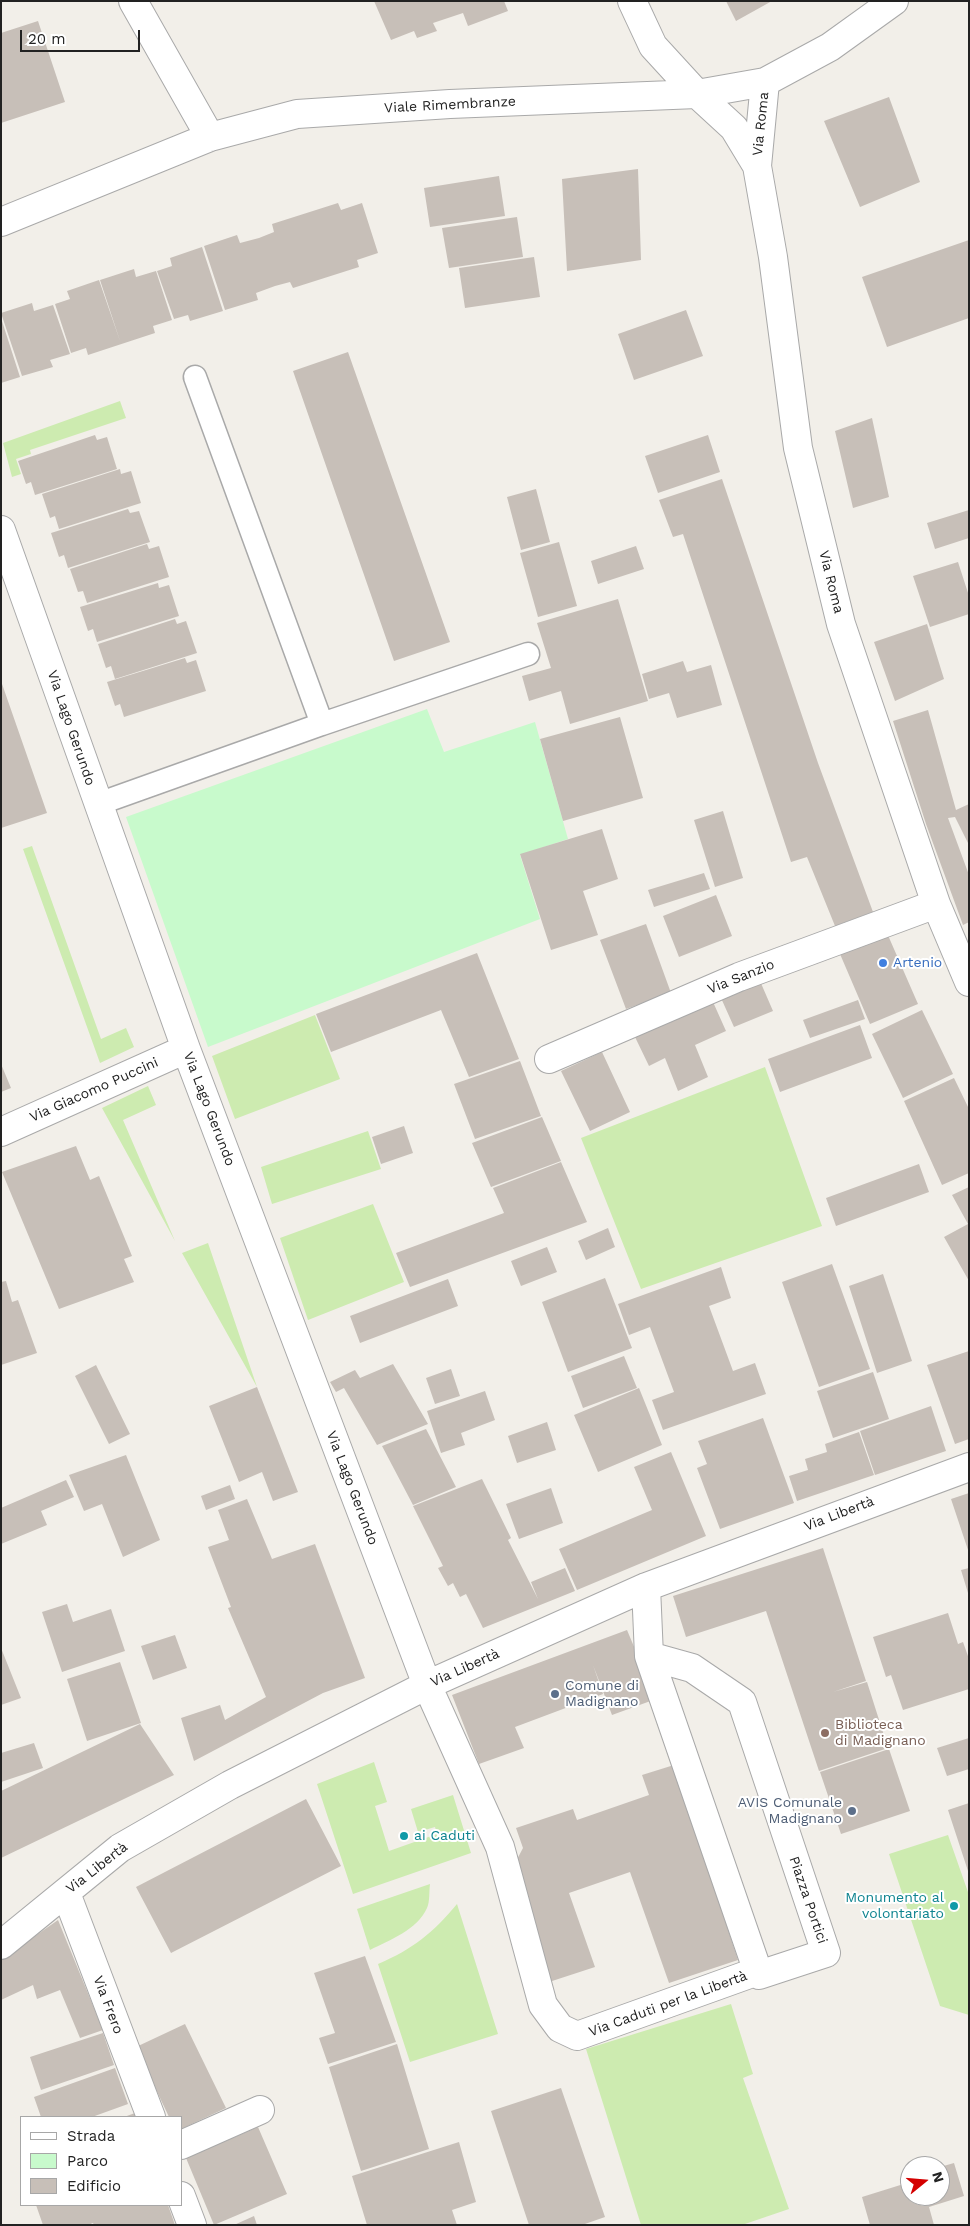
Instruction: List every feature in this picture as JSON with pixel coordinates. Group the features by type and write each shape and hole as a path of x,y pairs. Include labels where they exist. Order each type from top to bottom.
{"street":[{"path":"133,1 210,137"},
{"name":"Via Roma","path":"632,1 653,46 697,94 734,128 757,166"},
{"name":"Viale Rimembranze","path":"1,222 210,137 297,114 460,104 697,94 765,82 830,47 894,1"},
{"name":"Via Roma","path":"765,82 757,166 773,257 798,448 841,624 936,904 969,982"},
{"name":"Via Lago Gerundo","path":"1,530 186,1049 426,1685"},
{"name":"Via Sanzio","path":"549,1059 739,977 936,904"},
{"name":"Via Giacomo Puccini","path":"1,1132 186,1049"},
{"name":"Via Libertà","path":"1,1945 120,1848 230,1785 426,1685 646,1587 969,1467"},
{"path":"646,1587 649,1656 758,1971"},
{"name":"Piazza Portici","path":"649,1656 692,1668 742,1702 826,1953 759,1974 758,1971"},
{"name":"Via Caduti per la Libertà","path":"426,1685 500,1847 542,2005 560,2028 577,2036 758,1971"},
{"name":"Via Frero","path":"66,1893 151,2116"},
{"path":"182,2145 260,2110"},
{"path":"182,2199 192,2225"}],"lane":[{"path":"196,377 322,724"},
{"path":"98,804 322,724 528,654"}],"green space":[{"path":"120,401 126,418 30,450 31,454 16,459 21,474 12,477 3,443"},
{"path":"427,709 444,752 535,722 568,839 520,855 540,919 208,1047 126,817"},
{"path":"32,846 101,1039 126,1028 134,1047 100,1063 23,849"},
{"path":"315,1015 340,1079 235,1119 212,1056"},
{"path":"765,1067 822,1226 641,1289 581,1138"},
{"path":"148,1086 156,1105 123,1120 175,1241 102,1108"},
{"path":"368,1131 381,1169 272,1204 261,1167"},
{"path":"373,1204 404,1282 308,1320 280,1238"},
{"path":"208,1243 257,1387 182,1253"},
{"path":"374,1762 387,1802 375,1806 389,1851 437,1834 435,1827 418,1832 411,1809 453,1795 471,1853 353,1894 317,1784"},
{"path":"948,1835 969,1895 969,2015 940,2006 889,1854"},
{"path":"430,1884 428,1906 417,1922 402,1934 370,1950 357,1909"},
{"path":"457,1904 498,2034 410,2062 378,1964 422,1939"},
{"path":"731,2004 753,2074 743,2078 789,2209 742,2225 641,2225 586,2049"}],"building":[{"path":"374,1 504,1 508,11 468,26 463,13 433,23 437,31 417,38 414,31 391,40"},
{"path":"726,1 772,1 736,21"},
{"path":"38,21 65,102 1,123 1,33"},
{"path":"889,97 920,182 860,207 824,121"},
{"path":"638,169 641,260 567,271 562,179"},
{"path":"499,176 505,216 430,227 424,188"},
{"path":"338,203 341,210 362,203 378,253 357,260 359,267 293,288 290,282 275,286 256,293 258,300 225,310 204,246 237,235 240,243 259,238 274,232 272,224"},
{"path":"517,217 523,257 449,268 442,228"},
{"path":"969,240 969,318 887,347 862,277"},
{"path":"202,247 223,311 190,321 188,315 174,319 157,271 172,266 170,258"},
{"path":"534,257 540,297 465,308 459,268"},
{"path":"134,269 136,277 156,271 172,320 153,326 155,333 88,355 86,348 71,353 55,304 70,299 67,291 99,280 120,341 100,280"},
{"path":"32,303 34,311 53,305 70,354 50,360 53,367 22,376 1,313"},
{"path":"686,310 703,356 634,380 618,334"},
{"path":"1,318 20,377 1,383"},
{"path":"348,352 450,642 394,661 293,371"},
{"path":"872,418 889,497 853,508 835,431"},
{"path":"95,435 97,440 107,437 117,469 35,495 31,482 26,484 18,461"},
{"path":"708,435 720,472 658,493 645,456"},
{"path":"120,469 121,474 131,471 141,503 59,529 55,516 50,518 42,494"},
{"path":"722,479 818,763 873,912 835,926 807,857 791,862 683,534 673,537 659,500"},
{"path":"536,489 550,542 521,550 507,497"},
{"path":"128,509 130,513 139,511 150,542 68,568 64,555 59,557 51,533"},
{"path":"969,510 969,538 935,549 927,523"},
{"path":"559,542 577,606 538,617 520,553"},
{"path":"147,544 149,549 159,546 169,577 87,603 83,591 78,592 70,569"},
{"path":"636,546 644,569 598,584 591,561"},
{"path":"958,562 969,596 969,614 930,627 913,576"},
{"path":"158,583 159,588 169,585 179,616 97,642 93,629 88,631 80,607"},
{"path":"618,599 648,701 570,724 561,691 529,701 522,676 551,668 537,623"},
{"path":"175,619 177,624 186,621 197,653 115,679 111,666 106,668 98,644"},
{"path":"927,624 944,679 895,701 874,642"},
{"path":"185,658 187,663 196,660 206,691 124,717 120,704 115,706 107,682"},
{"path":"683,661 687,672 711,665 722,705 677,718 669,693 649,699 642,674"},
{"path":"1,681 47,813 1,828"},
{"path":"928,710 956,810 969,804 969,845 955,817 948,818 969,875 969,922 963,925 926,824 893,721"},
{"path":"620,717 643,798 563,821 540,739"},
{"path":"723,811 743,878 715,887 694,820"},
{"path":"602,829 618,879 583,891 598,935 551,950 520,854"},
{"path":"704,873 710,889 654,907 648,890"},
{"path":"716,895 732,936 679,957 663,916"},
{"path":"646,924 671,993 626,1009 600,940"},
{"path":"887,933 918,1004 870,1024 840,954"},
{"path":"477,953 519,1059 469,1077 441,1010 331,1052 316,1014"},
{"path":"760,981 773,1011 734,1027 721,998"},
{"path":"858,1000 865,1019 810,1038 803,1020"},
{"path":"713,1002 726,1031 695,1045 708,1077 678,1091 665,1058 649,1066 635,1037"},
{"path":"922,1010 953,1074 903,1098 872,1034"},
{"path":"860,1025 872,1058 780,1092 768,1059"},
{"path":"602,1052 630,1112 590,1131 561,1071"},
{"path":"520,1061 541,1116 475,1139 454,1084"},
{"path":"1,1064 11,1088 1,1092"},
{"path":"954,1078 969,1109 969,1173 942,1185 904,1101"},
{"path":"542,1117 561,1161 491,1187 472,1143"},
{"path":"404,1126 413,1153 381,1164 372,1137"},
{"path":"76,1146 90,1180 99,1176 132,1256 124,1259 134,1282 59,1309 2,1172"},
{"path":"561,1162 587,1222 410,1287 396,1253 504,1213 493,1188"},
{"path":"919,1164 929,1192 836,1226 826,1198"},
{"path":"969,1187 969,1281 944,1237 968,1224 952,1195"},
{"path":"608,1228 615,1247 586,1260 578,1241"},
{"path":"547,1247 557,1272 521,1286 511,1261"},
{"path":"832,1264 870,1369 819,1387 782,1282"},
{"path":"721,1267 731,1298 709,1306 733,1371 755,1363 766,1394 663,1430 652,1400 674,1392 650,1327 629,1335 618,1304"},
{"path":"883,1274 912,1361 877,1373 849,1286"},
{"path":"605,1278 632,1348 568,1372 542,1302"},
{"path":"448,1279 458,1306 360,1343 350,1316"},
{"path":"6,1281 12,1302 18,1300 37,1353 1,1365 1,1282"},
{"path":"969,1351 969,1439 955,1444 927,1365"},
{"path":"624,1356 637,1388 583,1408 571,1376"},
{"path":"393,1364 428,1424 377,1445 344,1388 336,1392 330,1382 355,1370 360,1378"},
{"path":"96,1365 130,1434 109,1444 75,1376"},
{"path":"451,1369 460,1396 435,1404 426,1378"},
{"path":"873,1372 889,1419 833,1438 817,1391"},
{"path":"257,1387 298,1492 273,1501 262,1472 239,1482 209,1406"},
{"path":"639,1388 662,1445 598,1472 574,1415"},
{"path":"485,1391 495,1420 461,1433 465,1445 441,1453 427,1411"},
{"path":"931,1406 946,1451 875,1475 860,1431"},
{"path":"763,1418 794,1503 720,1529 697,1468 707,1464 698,1441"},
{"path":"547,1422 556,1450 517,1463 508,1436"},
{"path":"426,1429 456,1487 413,1505 382,1446"},
{"path":"859,1432 874,1475 797,1501 789,1476 808,1470 805,1459 827,1452 825,1444"},
{"path":"671,1452 706,1536 577,1590 559,1549 652,1510 634,1467"},
{"path":"126,1455 160,1540 123,1557 102,1504 84,1511 69,1475"},
{"path":"482,1479 511,1538 508,1540 538,1599 531,1582 565,1568 575,1591 483,1628 466,1594 460,1597 453,1583 448,1586 438,1568 443,1566 413,1506"},
{"path":"66,1480 74,1497 41,1511 47,1525 1,1544 1,1508"},
{"path":"230,1485 235,1499 206,1510 201,1496"},
{"path":"551,1488 563,1523 519,1539 506,1504"},
{"path":"969,1493 969,1550 968,1550 951,1499"},
{"path":"247,1499 272,1559 315,1544 365,1678 323,1693 194,1761 181,1718 220,1705 225,1720 266,1697 228,1608 231,1607 208,1547 229,1540 218,1510"},
{"path":"823,1548 866,1681 833,1692 867,1682 888,1748 819,1771 766,1611 686,1637 673,1596"},
{"path":"969,1568 969,1592 968,1593 961,1570"},
{"path":"67,1604 73,1622 111,1609 125,1651 62,1672 42,1612"},
{"path":"948,1613 958,1644 963,1642 969,1659 969,1689 903,1710 891,1675 886,1677 873,1637"},
{"path":"627,1630 656,1699 612,1715 593,1665 603,1694 515,1727 524,1748 479,1764 452,1695"},
{"path":"175,1635 187,1668 153,1680 141,1646"},
{"path":"1,1648 21,1698 1,1705"},
{"path":"120,1662 141,1723 87,1741 67,1679"},
{"path":"140,1724 174,1775 1,1858 1,1791"},
{"path":"969,1738 969,1769 947,1776 937,1748"},
{"path":"34,1743 43,1768 1,1782 1,1753"},
{"path":"889,1749 910,1811 841,1834 820,1772"},
{"path":"674,1765 738,1960 669,1983 630,1872 569,1893 595,1967 546,1983 514,1865 523,1848 516,1828 573,1809 577,1820 649,1795 642,1775"},
{"path":"306,1799 341,1866 171,1953 136,1887"},
{"path":"969,1803 969,1871 968,1871 948,1810"},
{"path":"58,1920 103,2030 80,2038 60,1990 37,1999 33,1985 1,2000 1,1960"},
{"path":"365,1956 396,2042 328,2064 319,2038 335,2033 314,1973"},
{"path":"185,2024 226,2108 182,2129 182,2116 169,2116 136,2047"},
{"path":"103,2033 114,2065 41,2090 30,2057"},
{"path":"397,2044 429,2149 361,2171 329,2067"},
{"path":"115,2068 128,2104 95,2116 41,2116 34,2097"},
{"path":"561,2088 605,2217 582,2225 529,2225 491,2111"},
{"path":"258,2127 287,2194 214,2225 186,2158"},
{"path":"459,2142 476,2202 452,2210 457,2225 367,2225 352,2176"},
{"path":"954,2163 964,2196 950,2200 950,2164"},
{"path":"900,2185 900,2206 932,2206 929,2207 934,2225 870,2225 862,2197"},
{"path":"36,2206 168,2206 175,2225 94,2225 93,2223 88,2225 43,2225"},
{"path":"254,2216 257,2225 234,2225"}],"place":[{"name":"Artenio","path":"883,963"},
{"name":"Comune di Madignano","path":"555,1694"},
{"name":"Biblioteca di Madignano","path":"825,1733"},
{"name":"AVIS Comunale Madignano","path":"852,1811"},
{"name":"ai Caduti","path":"404,1836"},
{"name":"Monumento al volontariato","path":"954,1906"}]}
